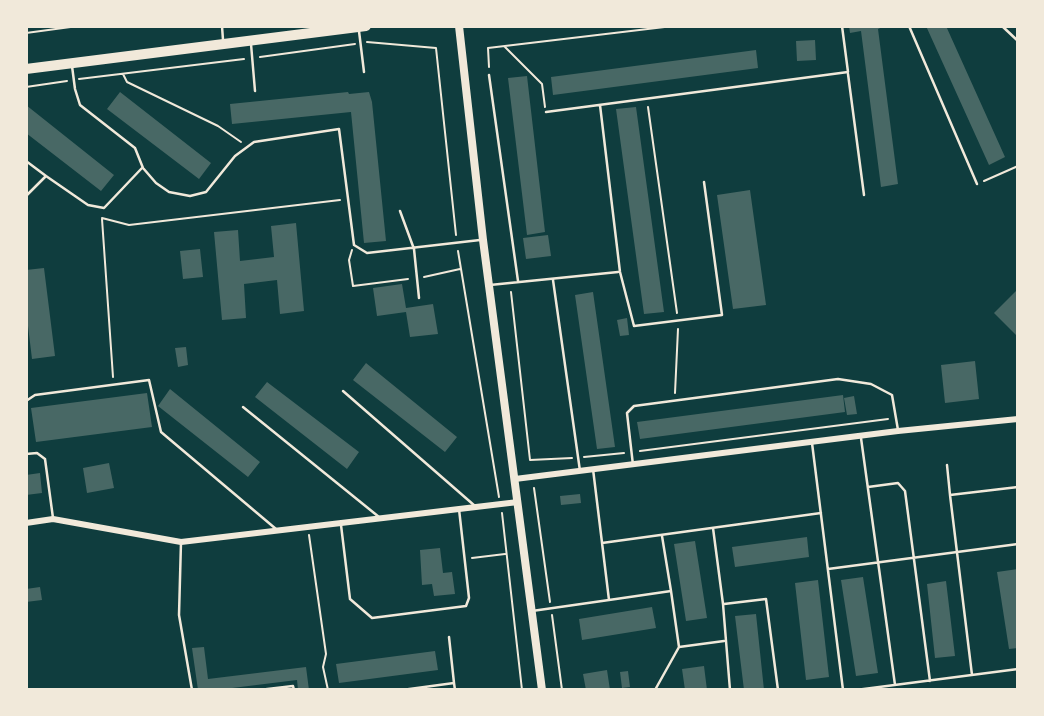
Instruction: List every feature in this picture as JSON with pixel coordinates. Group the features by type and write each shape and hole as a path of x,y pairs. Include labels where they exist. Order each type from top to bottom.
{"main road":[{"path":"26,69 250,41 283,32 362,27"}],"street":[{"path":"459,26 483,240 542,690"},
{"path":"515,479 1018,419"},
{"path":"26,523 53,519 181,542 518,502"}],"lane":[{"path":"222,26 224,44"},
{"path":"842,26 864,195"},
{"path":"909,26 977,184"},
{"path":"1002,26 1018,41"},
{"path":"362,27 360,44 364,72"},
{"path":"250,41 255,91"},
{"path":"72,64 80,105 135,148 143,168 156,183 169,192 190,196 206,192 235,156 254,142 339,129 354,245 367,253 483,240"},
{"path":"546,112 848,72"},
{"path":"489,75 518,281"},
{"path":"600,106 620,272 635,326 722,315 704,182"},
{"path":"26,160 88,205 97,208 104,208 143,168"},
{"path":"26,196 46,176"},
{"path":"400,211 414,249 419,298"},
{"path":"489,285 620,272"},
{"path":"553,280 580,471"},
{"path":"633,465 627,412 634,406 838,379 871,384 892,396 898,432"},
{"path":"26,401 35,395 149,380 161,432 278,530"},
{"path":"343,391 476,507"},
{"path":"243,407 380,518"},
{"path":"861,436 895,685"},
{"path":"812,443 843,690"},
{"path":"26,454 37,453 45,459 53,519"},
{"path":"947,465 972,675"},
{"path":"593,469 609,600"},
{"path":"867,487 898,483 902,486 930,681"},
{"path":"950,495 1018,487"},
{"path":"341,523 350,598 372,618 466,606 469,598 459,509"},
{"path":"602,543 821,513"},
{"path":"713,528 730,690"},
{"path":"655,690 680,647 662,535"},
{"path":"181,542 179,615 192,690"},
{"path":"828,569 1018,544"},
{"path":"532,611 671,591"},
{"path":"723,604 766,599 778,690"},
{"path":"449,637 455,690"},
{"path":"680,647 724,641"},
{"path":"856,690 1018,669"},
{"path":"402,690 454,682"},
{"path":"260,690 293,686 294,690"}],"path":[{"path":"26,33 78,26"},
{"path":"489,75 488,48 673,26"},
{"path":"26,87 372,42 436,48 456,243 501,504 522,690"},
{"path":"505,46 542,84 546,112"},
{"path":"122,74 127,82 218,126 247,147"},
{"path":"647,99 678,321 675,400"},
{"path":"977,184 1018,166"},
{"path":"114,385 102,218 129,225 348,199"},
{"path":"354,245 349,260 353,286 461,269"},
{"path":"518,281 511,290 530,460 631,452 896,418"},
{"path":"534,488 562,690"},
{"path":"307,527 327,654 323,667 328,690"},
{"path":"465,559 506,554"}],"building":[{"path":"849,26 885,26 878,29 898,184 881,187 861,31 850,33"},
{"path":"926,26 946,26 1005,157 989,165"},
{"path":"815,40 816,60 797,61 796,41"},
{"path":"756,50 758,68 553,95 551,77"},
{"path":"527,76 545,232 527,235 508,78"},
{"path":"120,92 211,163 199,179 107,109"},
{"path":"369,92 372,102 386,241 364,243 351,112 232,124 230,104"},
{"path":"26,105 114,175 101,191 26,133"},
{"path":"636,107 664,312 644,314 616,109"},
{"path":"750,190 766,305 733,309 717,195"},
{"path":"296,223 304,311 280,314 277,280 244,284 246,318 222,320 214,232 238,230 240,261 274,257 271,226"},
{"path":"548,235 551,256 526,259 523,238"},
{"path":"200,249 203,277 183,279 180,251"},
{"path":"44,268 55,356 32,359 26,326 26,270"},
{"path":"402,284 406,308 433,304 438,334 410,337 406,312 377,316 373,288"},
{"path":"1018,289 1018,337 994,313"},
{"path":"593,292 615,447 597,449 575,295"},
{"path":"627,318 629,335 620,336 617,320"},
{"path":"186,347 188,365 178,367 175,348"},
{"path":"975,361 979,399 945,403 941,365"},
{"path":"366,363 457,437 445,452 353,380"},
{"path":"267,382 359,452 347,469 255,397"},
{"path":"170,389 260,462 248,477 158,406"},
{"path":"147,393 152,427 36,442 31,408"},
{"path":"843,395 845,412 640,439 637,422"},
{"path":"854,396 857,414 847,415 844,398"},
{"path":"109,463 114,488 87,493 83,468"},
{"path":"40,473 42,493 26,495 26,475"},
{"path":"580,494 581,503 561,505 560,496"},
{"path":"807,537 809,557 735,567 732,547"},
{"path":"695,541 707,618 686,621 674,544"},
{"path":"440,548 443,573 452,572 455,594 434,596 432,584 422,585 420,550"},
{"path":"1018,569 1018,648 1009,649 997,572"},
{"path":"863,577 878,673 856,676 841,580"},
{"path":"818,580 829,677 806,680 795,583"},
{"path":"946,581 955,656 935,658 927,584"},
{"path":"40,587 42,600 26,602 26,589"},
{"path":"652,607 656,628 582,640 579,619"},
{"path":"756,614 764,690 744,690 735,616"},
{"path":"204,647 208,679 306,667 309,690 298,690 297,680 198,690 192,648"},
{"path":"435,651 438,670 339,683 336,664"},
{"path":"704,666 707,690 685,690 682,669"},
{"path":"607,670 610,690 586,690 583,674"},
{"path":"628,671 630,687 622,688 620,672"}]}
